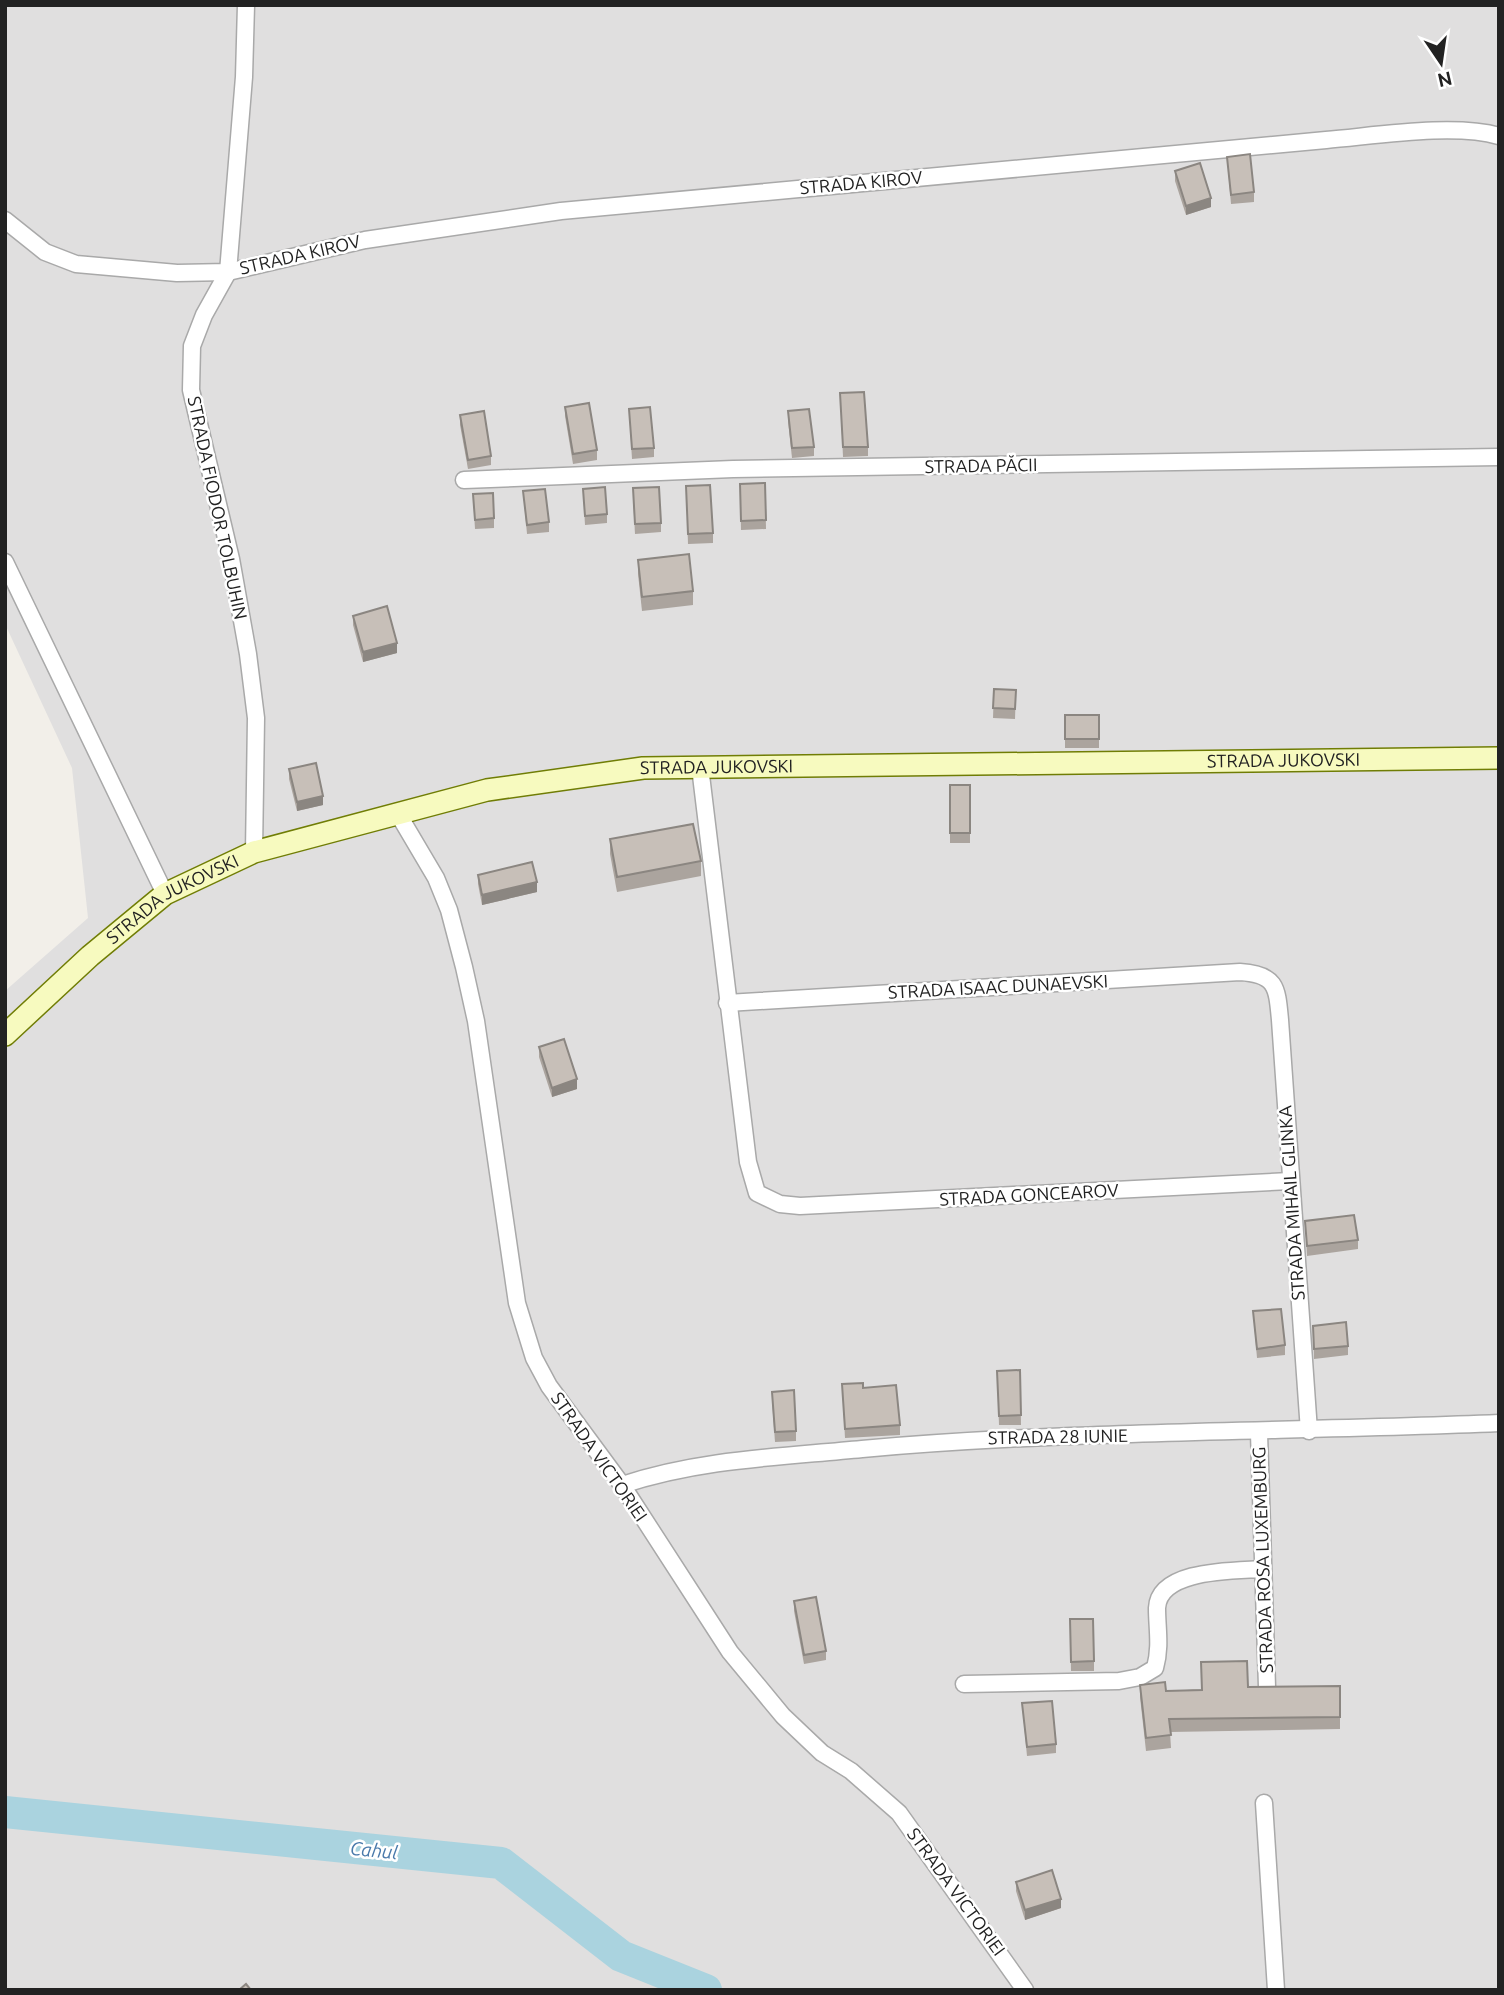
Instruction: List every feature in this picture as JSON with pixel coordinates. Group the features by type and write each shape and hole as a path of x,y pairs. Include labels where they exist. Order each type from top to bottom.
{"main road":[{"name":"STRADA JUKOVSKI","path":"5,1035 90,956 166,894 254,852 487,790 643,768 1499,758"}],"street":[{"name":"STRADA FIODOR TOLBUHIN","path":"246,5 244,77 228,271 204,315 192,346 191,390 231,559 256,718 254,852"},
{"name":"STRADA KIROV","path":"5,220 45,252 76,264 165,272 228,271 365,240 468,223 645,202 1429,132 1484,131 1499,136"},
{"name":"STRADA PĂCII","path":"464,480 733,469 1499,457"},
{"path":"5,562 166,894"},
{"path":"700,767 727,1003"},
{"name":"STRADA VICTORIEI","path":"397,812 436,878 449,910 476,1021 499,1188 524,1331 549,1386 622,1485 738,1662 783,1716 822,1753 851,1771 899,1813 1026,1990"},
{"name":"STRADA ISAAC DUNAEVSKI","path":"727,1003 1240,972 1258,973 1268,978"},
{"name":"STRADA MIHAIL GLINKA","path":"1268,978 1276,987 1278,997 1309,1431"},
{"name":"STRADA GONCEAROV","path":"727,1003 748,1162 757,1193 770,1200 800,1206 1290,1181"},
{"name":"STRADA 28 IUNIE","path":"622,1485 661,1471 710,1463 977,1439 1259,1433 1499,1423"},
{"name":"STRADA ROSA LUXEMBURG","path":"1259,1433 1267,1688"},
{"path":"964,1684 1119,1681 1140,1677 1156,1668 1161,1648 1157,1605 1163,1590 1175,1580 1262,1569"},
{"path":"1264,1804 1276,1990"}],"shaded area":[{"path":"5,5 1499,5 1499,1990 5,1990 5,991 88,918 72,768 5,624"}],"building":[{"path":"1250,154 1254,192 1231,195 1227,157"},
{"path":"1200,163 1211,198 1186,206 1175,171"},
{"path":"864,392 868,447 843,447 840,393"},
{"path":"589,403 597,450 573,454 565,407"},
{"path":"650,407 654,448 632,449 629,409"},
{"path":"809,409 814,447 792,448 788,411"},
{"path":"484,411 491,456 468,460 460,415"},
{"path":"765,483 766,520 741,521 740,484"},
{"path":"710,485 713,533 688,534 686,486"},
{"path":"605,487 607,514 585,516 583,489"},
{"path":"659,487 661,523 635,524 633,488"},
{"path":"545,489 549,522 527,525 523,491"},
{"path":"493,493 494,518 475,520 473,494"},
{"path":"689,554 693,591 642,597 638,560"},
{"path":"387,606 397,643 363,652 353,616"},
{"path":"994,689 1016,690 1015,709 993,708"},
{"path":"1065,715 1099,715 1099,739 1065,739"},
{"path":"316,763 323,796 297,802 289,769"},
{"path":"950,785 970,785 970,833 950,833"},
{"path":"693,824 701,861 617,877 610,839"},
{"path":"532,862 537,882 482,895 478,875"},
{"path":"564,1039 577,1079 552,1088 539,1047"},
{"path":"1354,1215 1358,1240 1307,1246 1305,1221"},
{"path":"1281,1309 1285,1345 1257,1349 1253,1311"},
{"path":"1346,1322 1348,1346 1314,1349 1313,1326"},
{"path":"1020,1370 1021,1415 999,1416 997,1371"},
{"path":"863,1383 863,1388 896,1385 900,1425 845,1429 842,1384"},
{"path":"794,1390 796,1431 775,1432 772,1392"},
{"path":"816,1597 826,1651 804,1655 794,1601"},
{"path":"1070,1619 1093,1619 1094,1661 1071,1662"},
{"path":"1247,1661 1248,1687 1340,1686 1340,1717 1169,1719 1171,1735 1146,1738 1140,1685 1165,1682 1166,1691 1202,1690 1201,1662"},
{"path":"1052,1701 1056,1744 1027,1747 1022,1703"},
{"path":"1052,1870 1061,1899 1025,1910 1016,1882"},
{"path":"246,1984 251,1990 239,1990"}],"waterway":[{"name":"Cahul","path":"5,1812 501,1863 621,1956 706,1990"}]}
